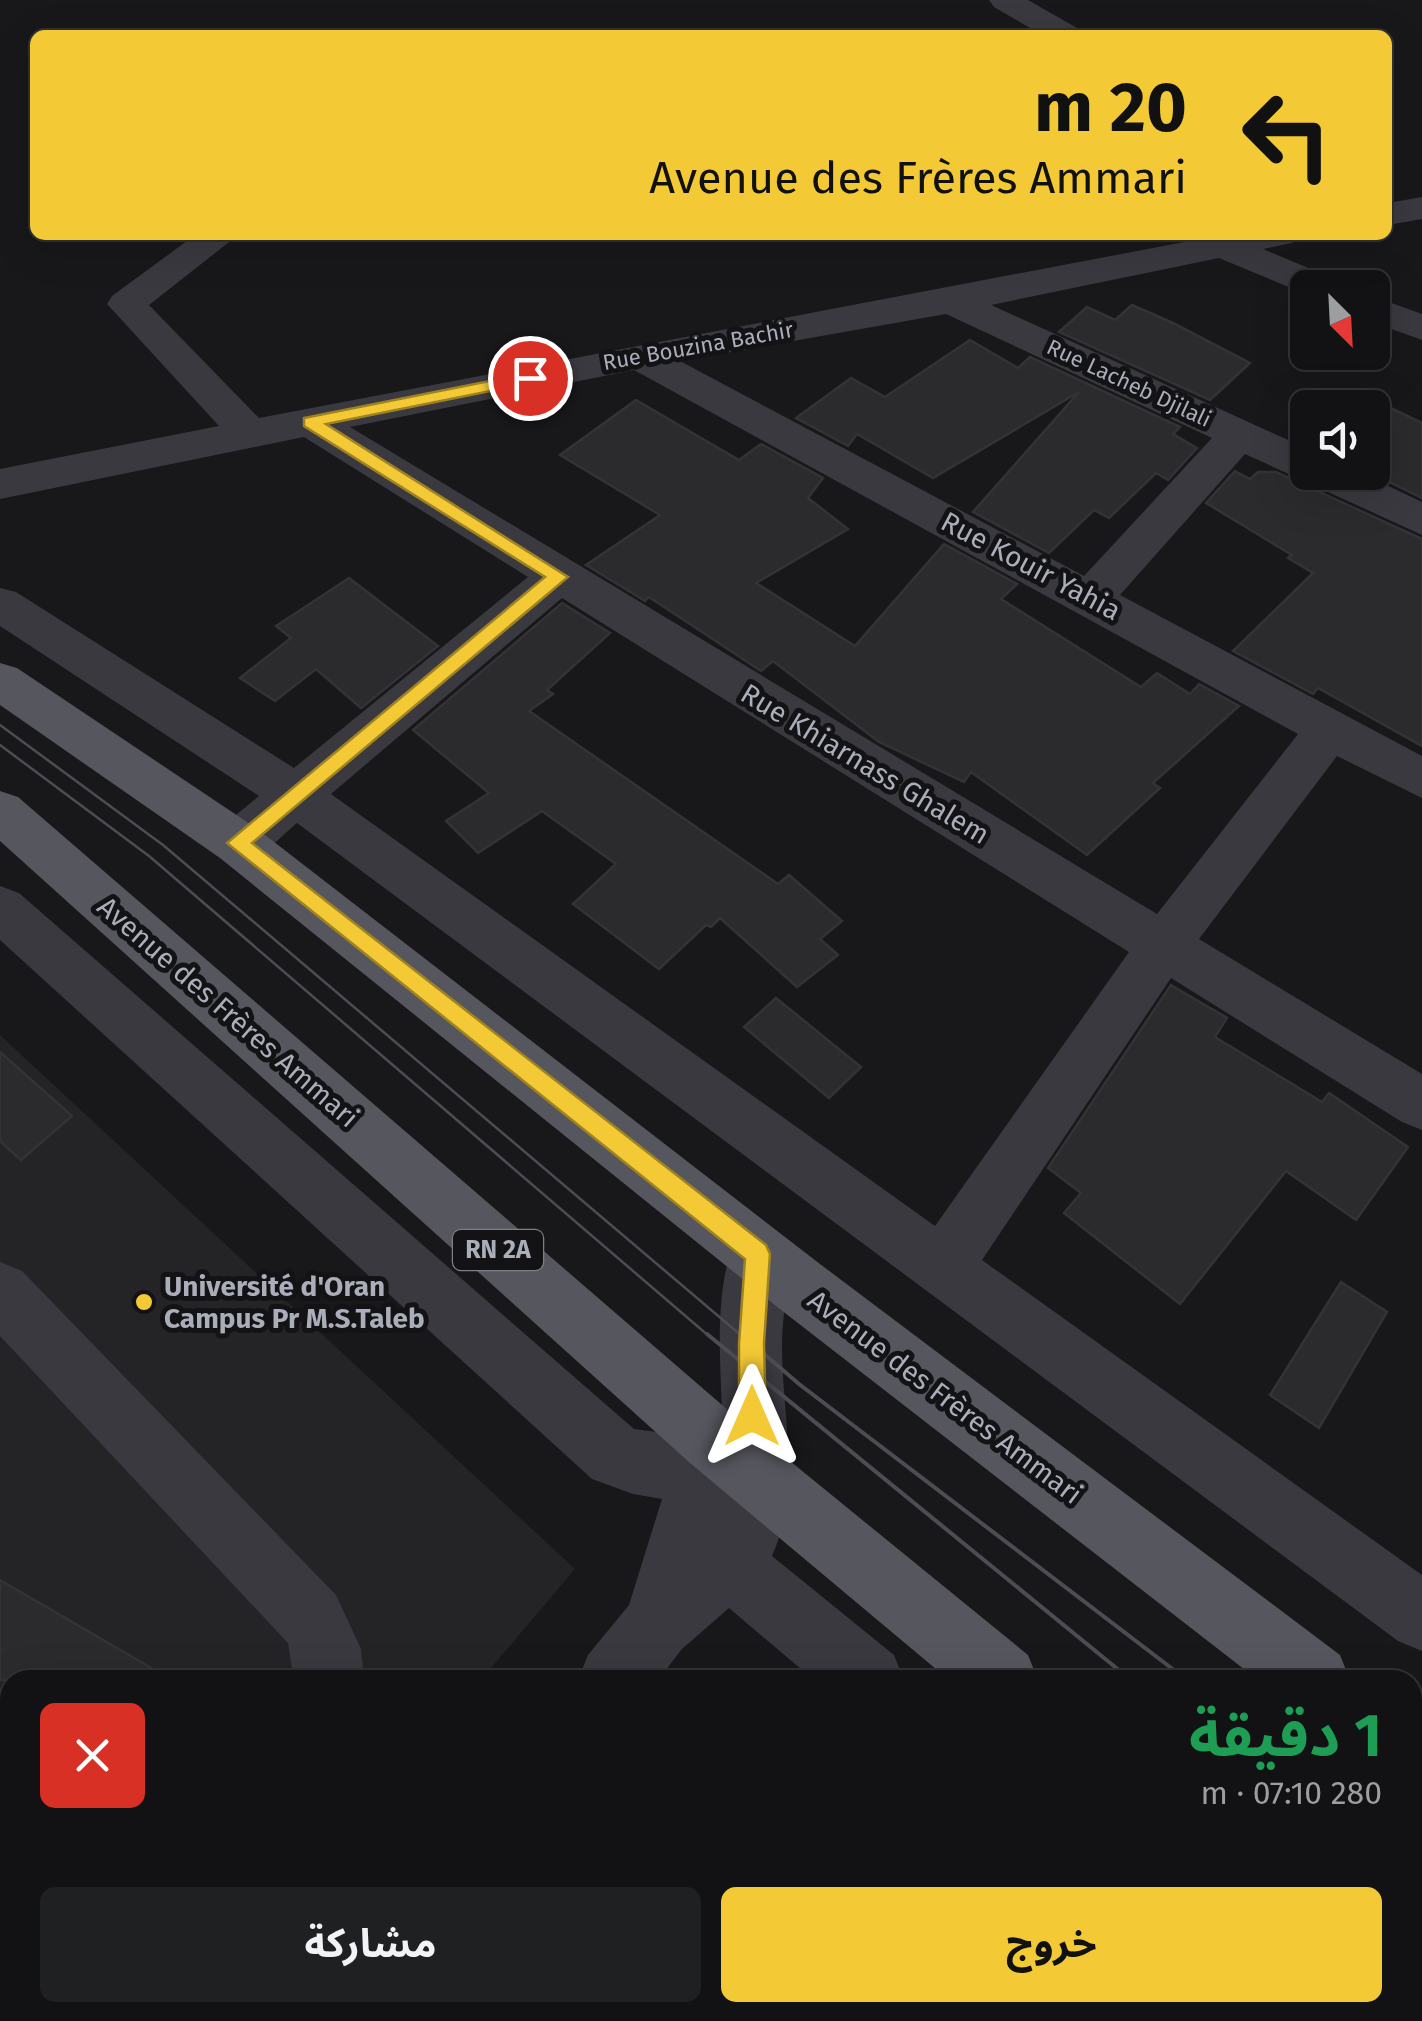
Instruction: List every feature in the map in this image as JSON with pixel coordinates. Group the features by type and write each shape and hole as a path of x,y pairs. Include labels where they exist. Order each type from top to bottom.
{"main road":[{"name":"Avenue des Frères Ammari","path":"0,681 238,843 758,1254 1303,1670"},
{"name":"Avenue des Frères Ammari","path":"0,810 735,1457 991,1670"}],"street":[{"path":"1005,0 1056,30"},
{"path":"1392,213 1422,208"},
{"path":"211,240 126,304 250,434"},
{"name":"Rue Bouzina Bachir","path":"0,484 639,356 951,301 1253,240"},
{"path":"1222,246 1290,274"},
{"name":"Rue Lacheb Djilali","path":"951,301 1290,458"},
{"path":"1390,315 1422,328"},
{"name":"Rue Kouir Yahia","path":"639,356 1422,779"},
{"name":"Rue Khiarnass Ghalem","path":"310,422 1422,1104"},
{"path":"1091,598 1240,434"},
{"path":"1359,490 1422,520"},
{"path":"238,843 558,577"},
{"path":"0,604 296,795 1422,1618"},
{"path":"943,1266 1163,946 1328,730"},
{"path":"0,908 616,1456 655,1469 735,1457"},
{"path":"658,1625 735,1457 752,1343 758,1254"},
{"path":"0,1292 312,1619 326,1649 328,1670"},
{"path":"621,1670 658,1625 728,1564 749,1532 735,1457"},
{"path":"728,1564 856,1670"}],"shaded area":[{"name":"Université d'Oran Campus Pr M.S.Taleb","path":"0,1035 575,1569 489,1670 0,1670"}],"building":[{"path":"1132,305 1250,363 1210,400 1059,332 1087,307 1115,320"},
{"path":"970,340 1018,368 1030,357 1180,427 1173,434 1197,448 1168,480 1156,473 1109,518 1094,510 1049,553 973,512 1079,392 933,478 857,434 848,446 796,418 851,378 885,397"},
{"path":"636,400 739,460 761,444 823,478 808,498 848,529 756,583 855,646 944,544 1017,584 1001,599 1141,687 1157,673 1190,694 1199,684 1239,706 1153,783 1160,788 1087,855 971,772 964,782 879,742 773,661 761,671 649,597 645,601 586,565 660,515 560,455"},
{"path":"1390,408 1422,423 1422,498 1390,482"},
{"path":"1235,471 1250,479 1258,472 1276,472 1290,478 1290,490 1315,490 1422,539 1422,746 1318,688 1313,694 1233,651 1313,573 1288,558 1292,555 1206,503"},
{"path":"349,578 438,646 361,708 316,669 275,701 240,678 291,638 276,626"},
{"path":"562,603 610,633 547,690 553,694 529,711 778,884 789,875 842,921 820,939 838,955 797,987 720,918 711,927 706,925 659,969 573,904 616,864 542,811 478,853 446,821 489,793 413,730"},
{"path":"1171,985 1227,1018 1215,1037 1322,1102 1329,1093 1408,1147 1356,1220 1286,1171 1180,1304 1064,1213 1081,1193 1048,1168"},
{"path":"776,998 861,1067 829,1098 744,1027"},
{"path":"0,1052 72,1116 21,1160 0,1141"},
{"path":"1341,1282 1387,1312 1319,1428 1270,1395"},
{"path":"0,1580 155,1670 0,1670"}],"tram line":[{"path":"0,725 163,845 743,1337"},
{"path":"0,745 149,856 710,1337"},
{"path":"707,1334 1119,1670"},
{"path":"741,1334 799,1384 1174,1670"}],"place":[{"name":"Université d'Oran Campus Pr M.S.Taleb","path":"144,1302"}],"route":[{"path":"530,378 310,422 558,577 238,843 758,1254 752,1416"}]}
